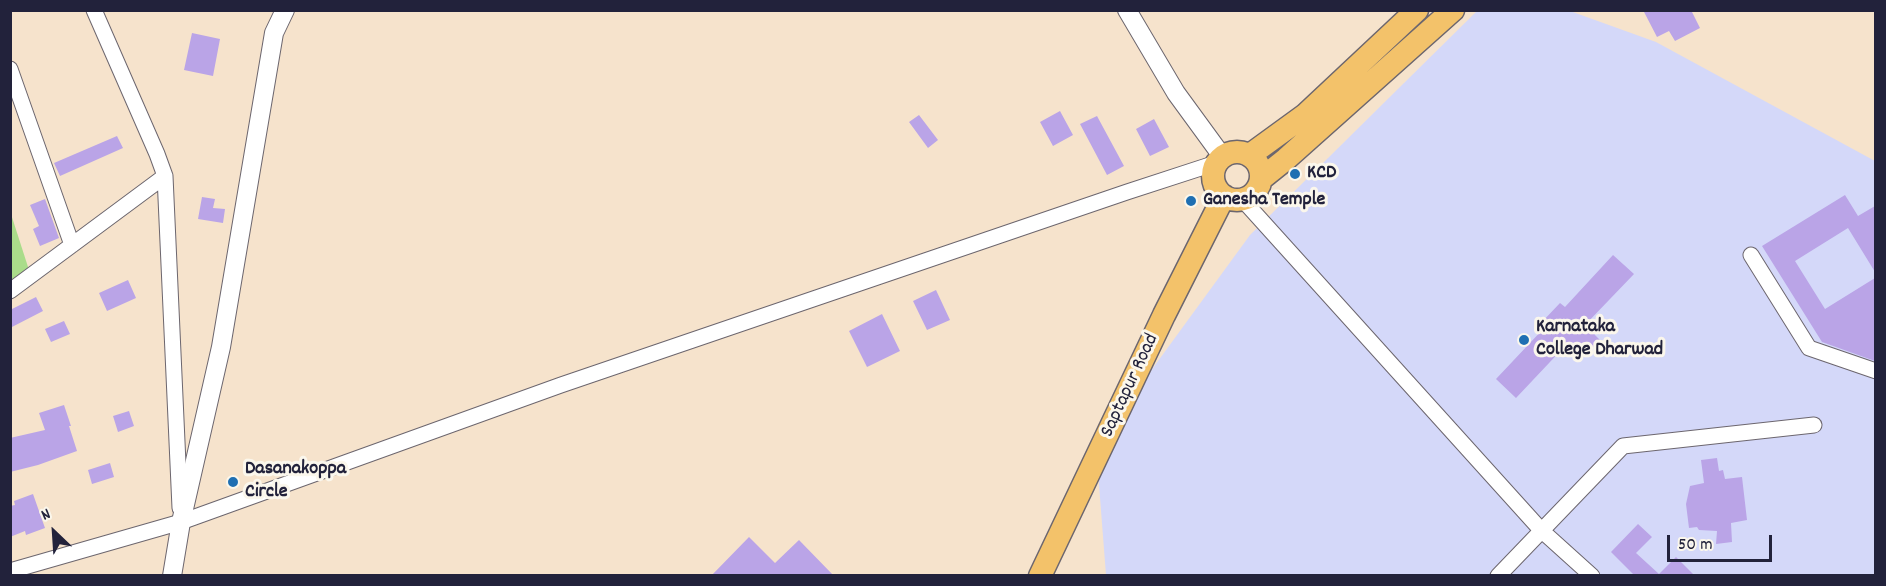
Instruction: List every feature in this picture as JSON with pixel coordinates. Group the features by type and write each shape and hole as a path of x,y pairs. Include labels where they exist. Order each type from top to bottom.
{"main road":[{"path":"1250,155 1305,115 1417,10"},
{"path":"1261,179 1256,162 1250,155 1241,152 1231,152 1219,159 1213,172 1213,181 1217,190 1233,198 1251,195 1261,179 1453,10"},
{"name":"Saptapur Road","path":"1040,576 1164,315 1233,198"}],"street":[{"path":"94,10 165,176 181,522"},
{"path":"172,576 181,522 221,347 274,33 285,10"},
{"path":"10,571 181,522 550,389 1219,159 1176,93 1127,10"},
{"path":"10,69 72,245"},
{"path":"10,291 165,176"},
{"path":"1233,198 1541,530 1592,576"},
{"path":"1751,255 1809,348 1875,371"},
{"path":"1498,576 1623,446 1814,425"}],"shaded area":[{"name":"Karnataka College Dharwad","path":"1477,11 1570,11 1656,42 1875,161 1875,575 1106,575 1096,446 1250,235"}],"green space":[{"path":"10,211 29,270 10,282"}],"building":[{"path":"1643,10 1691,10 1700,28 1675,41 1669,31 1657,37"},
{"path":"192,33 220,39 213,76 184,70"},
{"path":"1060,111 1073,135 1053,146 1040,122"},
{"path":"919,115 938,140 928,148 909,122"},
{"path":"1097,116 1124,166 1107,175 1080,124"},
{"path":"1154,119 1169,147 1150,156 1136,129"},
{"path":"117,136 123,148 60,176 54,163"},
{"path":"1845,195 1858,216 1875,206 1875,272 1848,228 1795,261 1825,309 1875,278 1875,361 1822,342 1762,246"},
{"path":"202,197 215,199 213,208 225,209 223,223 198,219"},
{"path":"45,199 59,238 40,246 33,229 39,226 30,205"},
{"path":"1613,255 1634,274 1585,325 1600,340 1581,360 1566,345 1516,398 1496,379 1545,327 1541,323 1560,303 1565,307"},
{"path":"128,280 136,298 107,311 99,293"},
{"path":"936,290 950,320 927,330 913,301"},
{"path":"36,297 43,311 10,328 10,310"},
{"path":"882,314 900,351 867,367 849,331"},
{"path":"64,321 70,334 51,342 45,329"},
{"path":"64,405 77,451 10,472 10,438 45,430 39,413"},
{"path":"129,411 134,426 118,432 113,416"},
{"path":"1717,458 1719,471 1723,470 1725,479 1742,477 1747,520 1731,523 1732,542 1716,544 1717,531 1699,530 1697,527 1689,528 1686,504 1690,486 1704,483 1701,460"},
{"path":"110,463 114,477 92,484 88,470"},
{"path":"33,494 45,528 26,535 25,531 10,537 10,506 15,505 14,501"},
{"path":"1638,524 1652,537 1636,553 1659,574 1676,557 1695,576 1635,576 1611,552"},
{"path":"749,537 775,563 799,540 834,576 711,576"}],"place":[{"name":"KCD","path":"1295,174"},
{"name":"Ganesha Temple","path":"1191,201"},
{"name":"Karnataka College Dharwad","path":"1524,340"},
{"name":"Dasanakoppa Circle","path":"233,482"}]}
